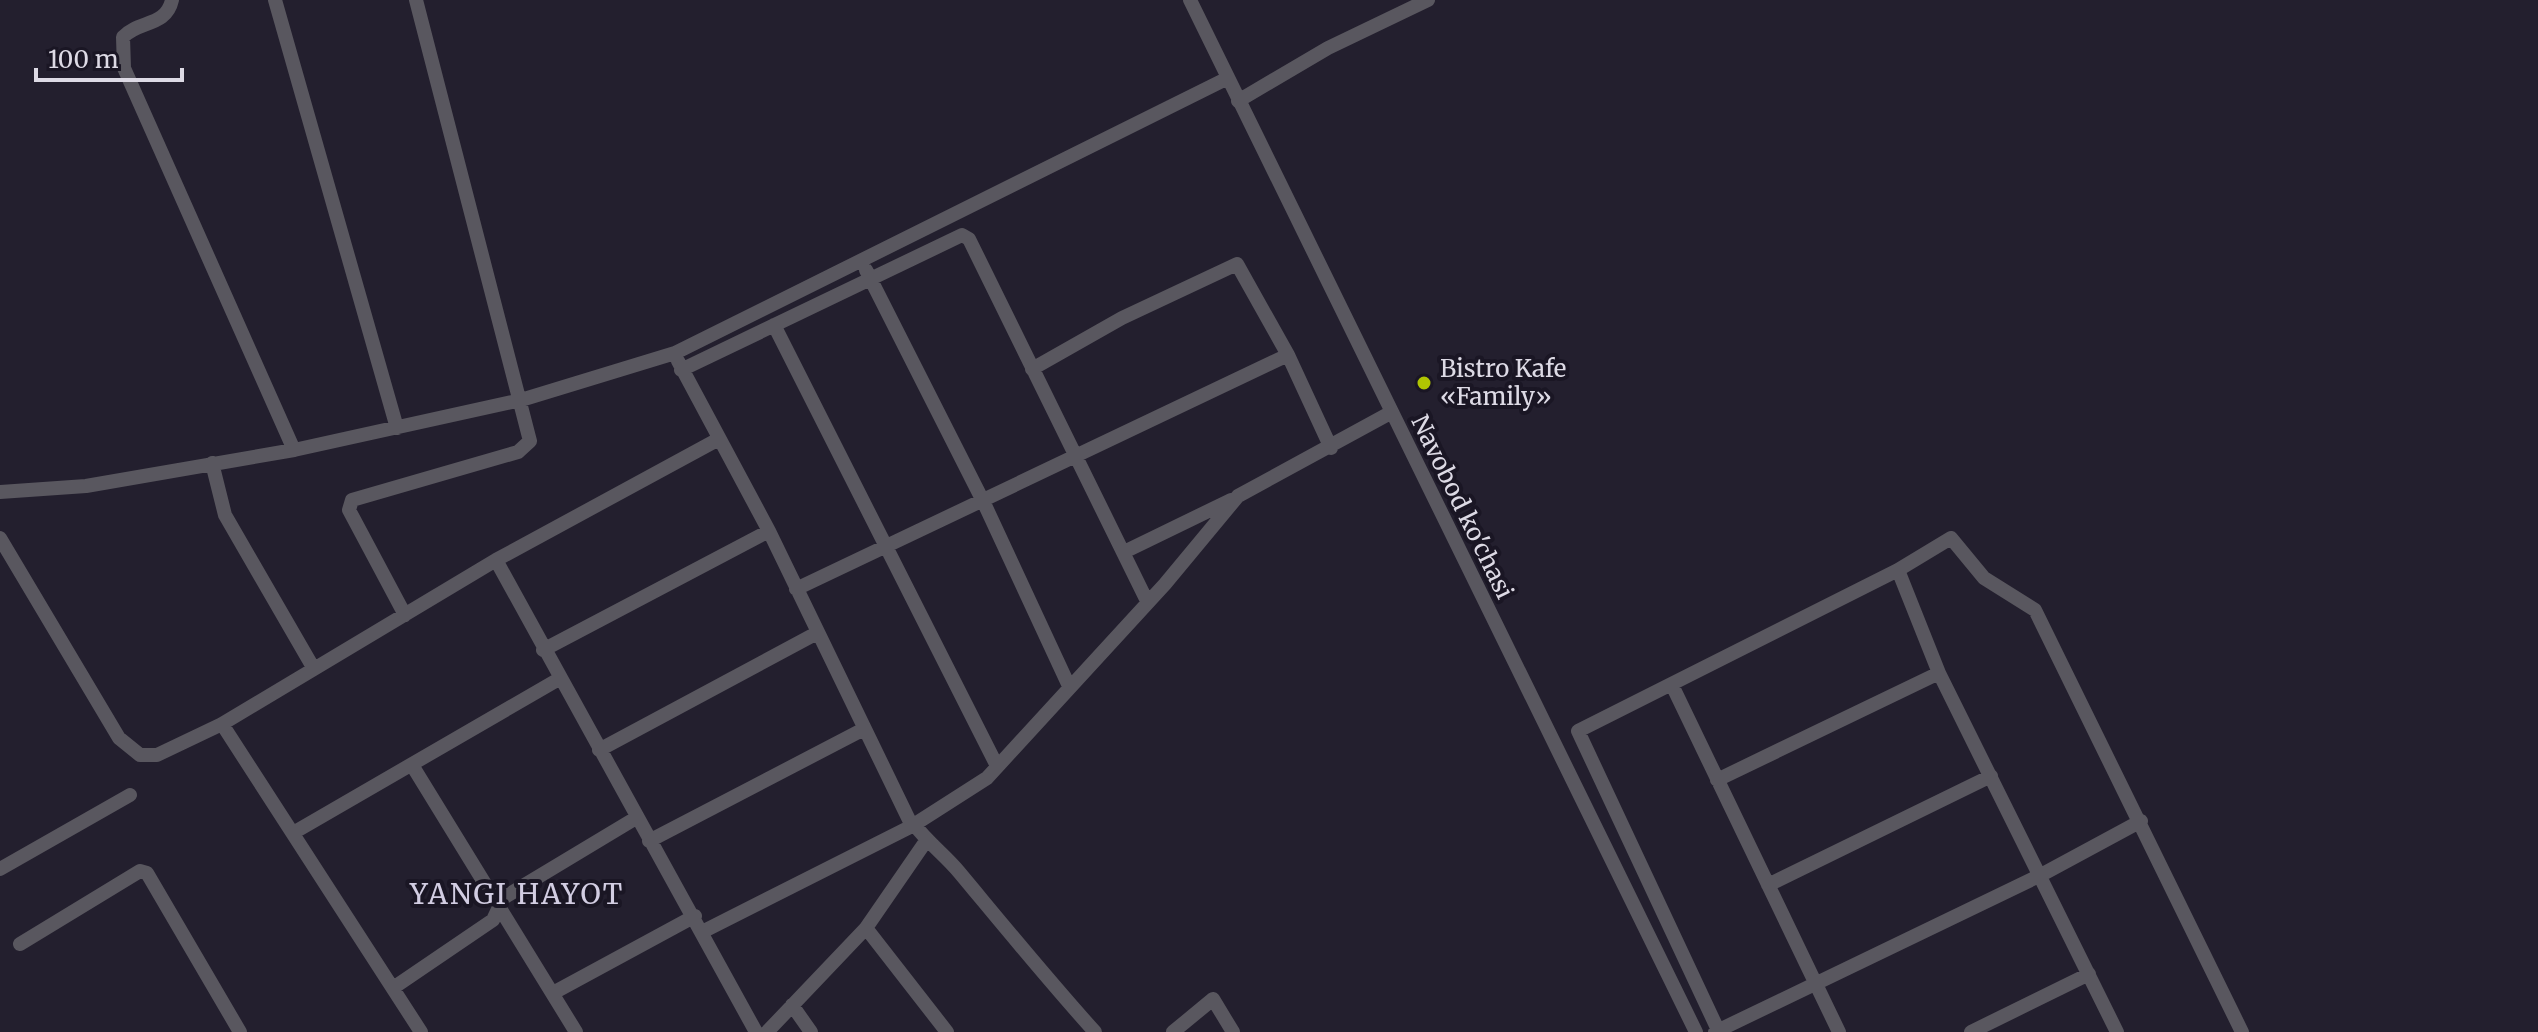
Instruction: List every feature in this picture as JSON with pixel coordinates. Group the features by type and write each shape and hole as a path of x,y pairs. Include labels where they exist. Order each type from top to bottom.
{"street":[{"path":"172,0 170,10 158,21 130,29 123,37 124,68 294,450"},
{"path":"275,0 397,428"},
{"path":"405,615 349,510 352,500 527,447 530,441 416,0"},
{"name":"Navobod ko'chasi","path":"1190,0 1696,1032"},
{"path":"1238,101 1328,48 1428,0"},
{"path":"0,492 86,486 294,450 521,400 675,353 1228,78"},
{"path":"681,370 962,235 969,239 1079,457 1147,601"},
{"path":"863,260 984,503 1069,686"},
{"path":"1032,369 1122,318 1237,264 1288,355 1331,448"},
{"path":"774,325 997,766"},
{"path":"675,353 717,440 769,531 912,824 926,841 946,857 1041,973 1095,1032"},
{"path":"796,589 984,503 1288,355"},
{"path":"1124,552 1331,448 1392,412"},
{"path":"0,538 119,738 140,755 157,755 222,724 496,560 717,440"},
{"path":"212,463 225,515 314,669"},
{"path":"702,932 912,824 987,778 1238,496"},
{"path":"543,650 769,531"},
{"path":"2141,821 2041,875 1717,1032 1578,731 1898,570 1951,538 1984,578 2035,610 2141,821 2242,1032"},
{"path":"496,560 636,818 695,916 756,1032"},
{"path":"1898,570 1939,673 2117,1032"},
{"path":"599,750 817,633"},
{"path":"1717,780 1939,673"},
{"path":"293,833 559,679"},
{"path":"1672,685 1839,1032"},
{"path":"222,724 419,1028 403,1032"},
{"path":"649,841 864,729"},
{"path":"412,765 576,1032"},
{"path":"1768,885 1991,776"},
{"path":"0,869 130,795"},
{"path":"393,988 493,920 499,903 636,818"},
{"path":"767,1032 866,928 926,841"},
{"path":"20,944 140,871 147,873 240,1032"},
{"path":"553,993 695,916"},
{"path":"866,928 947,1032"},
{"path":"1971,1032 2089,974"},
{"path":"1173,1032 1213,999 1233,1032"},
{"path":"792,1005 811,1032"}],"place":[{"name":"Bistro Kafe «Family»","path":"1424,383"}],"district":[{"name":"YANGI HAYOT","path":"517,894"}]}
